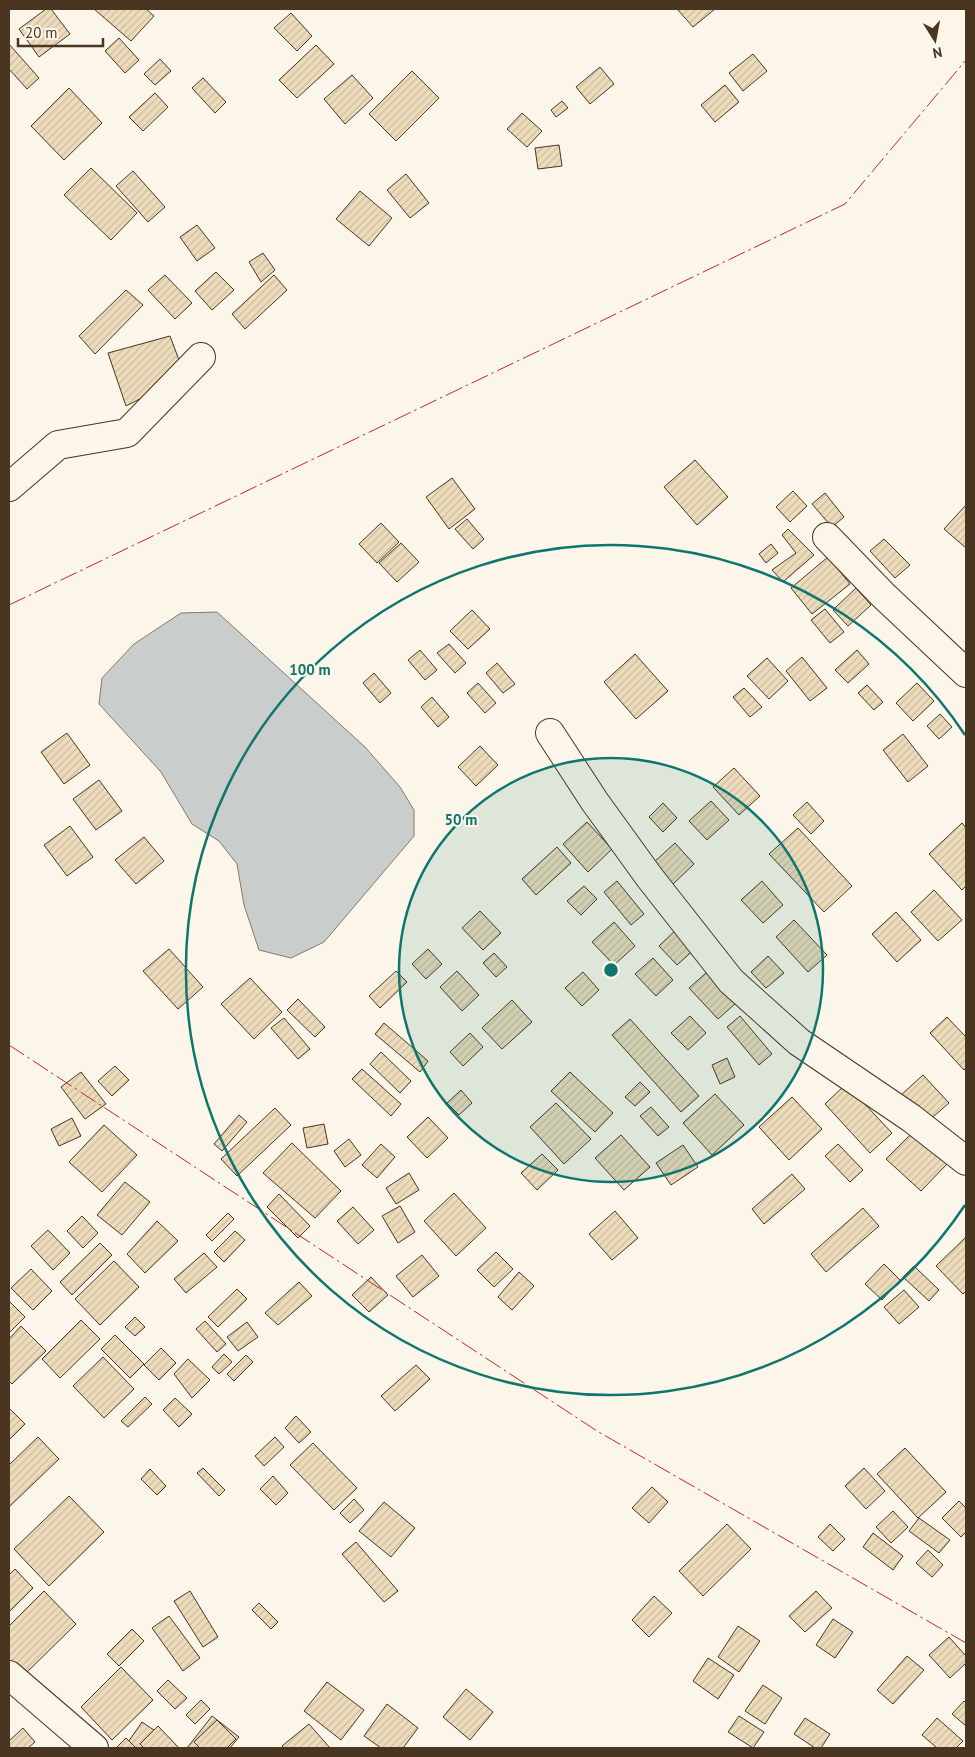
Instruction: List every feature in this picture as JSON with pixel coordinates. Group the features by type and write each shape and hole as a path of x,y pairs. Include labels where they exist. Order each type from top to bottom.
{"street":[{"path":"9,487 58,444 127,433 201,357"},
{"path":"827,537 883,595 966,673"},
{"path":"550,733 595,802 650,878 731,981 799,1042 911,1118 966,1161"},
{"path":"9,1675 94,1748"}],"shaded area":[{"path":"217,612 365,747 400,787 414,810 414,836 324,942 291,958 259,950 244,905 237,864 219,841 192,824 161,772 99,704 102,678 134,644 181,613"}],"building":[{"path":"46,9 51,9 70,34 39,57 19,29"},
{"path":"94,9 146,9 154,16 131,41"},
{"path":"715,9 693,27 678,10"},
{"path":"291,13 312,36 297,51 274,28"},
{"path":"119,38 139,60 125,73 105,51"},
{"path":"9,44 39,78 27,89 9,69"},
{"path":"316,45 334,64 297,98 279,80"},
{"path":"753,54 767,71 743,91 729,73"},
{"path":"160,59 171,71 155,85 144,74"},
{"path":"600,67 614,84 590,104 576,87"},
{"path":"412,71 439,98 396,141 369,114"},
{"path":"352,75 373,98 345,124 324,99"},
{"path":"203,78 226,102 215,113 192,88"},
{"path":"725,85 739,102 715,122 701,105"},
{"path":"69,88 102,123 64,160 31,126"},
{"path":"155,93 168,107 143,131 129,117"},
{"path":"562,101 568,108 556,117 551,110"},
{"path":"522,113 542,131 527,147 507,129"},
{"path":"559,145 562,166 538,169 535,148"},
{"path":"91,168 137,213 111,240 64,195"},
{"path":"133,171 165,207 148,222 116,186"},
{"path":"406,174 429,203 410,218 387,190"},
{"path":"360,191 392,218 369,246 336,219"},
{"path":"197,225 215,248 197,261 180,237"},
{"path":"263,253 275,270 261,282 249,262"},
{"path":"216,272 234,290 212,310 195,291"},
{"path":"165,275 192,303 175,319 148,290"},
{"path":"274,275 287,290 245,329 232,314"},
{"path":"126,290 143,305 95,354 79,336"},
{"path":"170,336 182,368 171,383 126,406 108,353"},
{"path":"695,460 728,497 697,525 664,487"},
{"path":"452,478 475,509 449,529 426,497"},
{"path":"793,491 807,506 790,522 776,507"},
{"path":"825,493 844,517 832,527 812,504"},
{"path":"966,505 966,548 944,529"},
{"path":"467,519 484,539 473,549 455,529"},
{"path":"381,523 399,542 377,563 359,544"},
{"path":"788,529 814,555 783,582 772,570 796,553 782,535"},
{"path":"884,539 910,565 895,578 870,551"},
{"path":"401,543 419,562 397,582 379,563"},
{"path":"771,544 778,553 766,563 759,554"},
{"path":"828,557 850,584 812,614 791,588"},
{"path":"856,588 871,605 848,626 833,610"},
{"path":"825,609 844,632 830,643 811,620"},
{"path":"472,610 490,629 468,649 450,631"},
{"path":"449,644 466,663 455,673 437,653"},
{"path":"420,650 437,670 425,680 408,660"},
{"path":"857,650 869,664 848,683 835,670"},
{"path":"635,654 668,691 636,719 604,682"},
{"path":"802,657 827,688 810,701 786,671"},
{"path":"767,658 788,681 769,699 747,676"},
{"path":"497,663 515,684 503,693 486,673"},
{"path":"374,673 391,693 380,703 363,683"},
{"path":"478,683 496,703 485,713 467,693"},
{"path":"917,683 934,701 913,721 896,703"},
{"path":"867,685 883,702 874,710 858,693"},
{"path":"744,688 762,707 750,717 733,697"},
{"path":"432,697 449,717 438,727 421,707"},
{"path":"940,714 952,727 939,739 927,726"},
{"path":"67,733 90,765 64,784 41,752"},
{"path":"903,734 928,766 908,782 883,750"},
{"path":"480,746 498,765 476,786 458,767"},
{"path":"734,768 760,796 739,815 713,787"},
{"path":"99,780 122,811 96,830 73,799"},
{"path":"711,801 729,820 707,840 689,821"},
{"path":"807,802 824,821 811,834 793,815"},
{"path":"663,803 677,818 663,832 649,817"},
{"path":"587,822 612,849 588,872 563,844"},
{"path":"962,823 966,828 966,886 962,890 929,854"},
{"path":"70,826 93,857 67,876 44,845"},
{"path":"798,828 852,886 824,912 769,854"},
{"path":"144,837 164,861 136,884 115,860"},
{"path":"675,843 694,864 672,885 652,864"},
{"path":"557,847 571,863 536,895 522,879"},
{"path":"617,881 644,914 631,925 604,892"},
{"path":"762,881 783,905 763,923 741,900"},
{"path":"584,886 597,899 581,915 567,901"},
{"path":"934,890 962,920 938,941 911,912"},
{"path":"480,911 501,933 483,950 462,928"},
{"path":"896,912 921,940 897,962 872,934"},
{"path":"794,920 827,955 808,972 776,937"},
{"path":"614,922 635,946 614,965 592,942"},
{"path":"678,928 697,947 677,965 659,946"},
{"path":"169,949 203,987 178,1009 143,971"},
{"path":"428,949 442,964 426,979 412,964"},
{"path":"494,953 507,967 496,977 483,963"},
{"path":"768,956 784,973 766,988 751,972"},
{"path":"653,958 673,980 656,996 635,974"},
{"path":"396,971 407,982 380,1008 369,996"},
{"path":"457,971 479,995 462,1011 440,987"},
{"path":"583,972 599,990 582,1006 565,988"},
{"path":"707,972 736,1003 718,1019 689,988"},
{"path":"250,978 282,1012 254,1039 221,1004"},
{"path":"298,999 325,1027 315,1037 287,1010"},
{"path":"512,1000 532,1022 502,1049 482,1028"},
{"path":"690,1016 706,1033 688,1050 671,1033"},
{"path":"740,1016 772,1054 759,1065 727,1027"},
{"path":"947,1017 966,1037 966,1068 964,1070 930,1033"},
{"path":"284,1018 310,1049 298,1059 271,1028"},
{"path":"630,1019 699,1096 681,1112 612,1035"},
{"path":"384,1023 428,1061 420,1072 375,1034"},
{"path":"470,1033 483,1047 463,1066 450,1052"},
{"path":"381,1052 411,1081 400,1093 370,1064"},
{"path":"727,1058 735,1077 720,1084 712,1065"},
{"path":"115,1066 129,1080 112,1096 98,1081"},
{"path":"362,1069 401,1104 391,1116 352,1079"},
{"path":"81,1072 106,1104 85,1119 61,1087"},
{"path":"570,1072 613,1113 595,1132 551,1091"},
{"path":"923,1075 949,1103 926,1123 900,1096"},
{"path":"640,1082 650,1092 635,1106 625,1097"},
{"path":"846,1084 892,1133 870,1153 825,1104"},
{"path":"461,1090 472,1103 459,1115 447,1103"},
{"path":"715,1094 744,1125 712,1155 683,1123"},
{"path":"792,1097 822,1129 789,1160 759,1127"},
{"path":"556,1103 591,1139 564,1164 530,1127"},
{"path":"651,1107 669,1127 658,1136 640,1116"},
{"path":"275,1108 291,1125 237,1176 221,1159"},
{"path":"239,1115 247,1122 222,1151 214,1144"},
{"path":"428,1117 448,1138 427,1158 407,1137"},
{"path":"72,1118 81,1136 59,1146 51,1129"},
{"path":"324,1124 328,1144 307,1148 303,1128"},
{"path":"104,1125 137,1155 102,1192 69,1162"},
{"path":"913,1132 947,1164 921,1191 886,1159"},
{"path":"621,1135 650,1167 624,1190 595,1158"},
{"path":"349,1139 361,1155 345,1167 334,1151"},
{"path":"292,1143 341,1191 315,1218 263,1173"},
{"path":"381,1144 395,1157 377,1178 362,1165"},
{"path":"838,1144 863,1170 850,1182 825,1156"},
{"path":"683,1145 698,1167 671,1185 656,1163"},
{"path":"542,1154 558,1170 537,1190 521,1173"},
{"path":"409,1173 419,1190 396,1204 386,1188"},
{"path":"792,1174 805,1189 764,1224 752,1209"},
{"path":"125,1182 150,1202 122,1235 97,1215"},
{"path":"454,1193 486,1228 456,1256 424,1221"},
{"path":"279,1194 310,1226 298,1238 267,1207"},
{"path":"400,1206 415,1232 398,1243 382,1216"},
{"path":"353,1207 374,1230 358,1244 337,1221"},
{"path":"863,1208 879,1226 826,1272 811,1254"},
{"path":"615,1211 638,1238 612,1260 589,1234"},
{"path":"228,1213 234,1219 212,1241 206,1235"},
{"path":"82,1216 98,1233 83,1248 67,1231"},
{"path":"157,1221 178,1241 145,1273 127,1254"},
{"path":"48,1230 70,1253 53,1270 31,1246"},
{"path":"235,1231 245,1240 224,1262 214,1252"},
{"path":"966,1237 966,1291 963,1294 936,1266"},
{"path":"100,1243 112,1255 72,1295 60,1282"},
{"path":"496,1252 513,1269 494,1287 477,1270"},
{"path":"204,1253 217,1267 186,1293 174,1279"},
{"path":"422,1255 439,1276 413,1297 396,1276"},
{"path":"114,1261 139,1287 100,1325 75,1299"},
{"path":"884,1264 900,1280 882,1300 865,1284"},
{"path":"914,1266 939,1290 929,1301 903,1277"},
{"path":"31,1269 52,1291 33,1310 11,1288"},
{"path":"519,1272 534,1286 512,1310 498,1297"},
{"path":"371,1277 388,1295 369,1312 352,1295"},
{"path":"299,1282 312,1296 278,1325 265,1313"},
{"path":"237,1289 247,1299 218,1327 208,1317"},
{"path":"904,1290 919,1307 899,1324 884,1307"},
{"path":"9,1301 25,1317 9,1333"},
{"path":"135,1317 145,1327 135,1336 125,1327"},
{"path":"81,1320 100,1339 60,1378 42,1359"},
{"path":"205,1321 226,1344 217,1352 196,1329"},
{"path":"247,1322 258,1337 238,1351 227,1337"},
{"path":"21,1326 46,1351 12,1384 9,1381 9,1339"},
{"path":"115,1335 144,1364 130,1378 101,1349"},
{"path":"161,1348 176,1363 159,1380 144,1365"},
{"path":"224,1354 232,1362 219,1374 212,1367"},
{"path":"246,1355 253,1362 234,1381 227,1374"},
{"path":"103,1357 134,1389 104,1418 73,1386"},
{"path":"188,1359 210,1380 192,1398 174,1374"},
{"path":"416,1365 430,1379 395,1411 381,1396"},
{"path":"145,1397 152,1404 128,1427 121,1421"},
{"path":"175,1398 192,1414 179,1427 163,1410"},
{"path":"9,1408 25,1424 9,1440"},
{"path":"296,1416 311,1432 299,1443 285,1428"},
{"path":"38,1437 59,1459 9,1507 9,1465"},
{"path":"275,1437 284,1447 264,1466 255,1456"},
{"path":"313,1443 357,1488 334,1510 290,1465"},
{"path":"905,1448 946,1492 918,1518 877,1474"},
{"path":"203,1468 225,1490 219,1496 197,1473"},
{"path":"864,1468 885,1491 866,1509 845,1486"},
{"path":"150,1469 166,1486 157,1495 141,1479"},
{"path":"273,1476 288,1493 276,1505 260,1489"},
{"path":"652,1487 668,1502 649,1523 632,1508"},
{"path":"69,1496 104,1532 49,1586 14,1549"},
{"path":"354,1499 364,1510 350,1523 340,1513"},
{"path":"959,1501 966,1508 966,1532 961,1537 942,1518"},
{"path":"384,1502 415,1528 391,1557 359,1531"},
{"path":"893,1511 908,1527 891,1543 876,1527"},
{"path":"919,1518 950,1540 939,1553 909,1531"},
{"path":"727,1524 751,1549 703,1596 679,1571"},
{"path":"830,1524 845,1539 833,1551 818,1537"},
{"path":"873,1533 903,1556 893,1570 863,1547"},
{"path":"356,1542 398,1591 384,1602 342,1554"},
{"path":"928,1550 943,1565 932,1577 916,1563"},
{"path":"15,1569 33,1588 9,1612 9,1575"},
{"path":"44,1591 76,1624 19,1680 9,1669 9,1626"},
{"path":"190,1591 218,1637 203,1647 174,1601"},
{"path":"816,1591 832,1608 805,1632 789,1616"},
{"path":"654,1596 672,1613 649,1637 632,1620"},
{"path":"259,1603 278,1622 271,1629 252,1610"},
{"path":"169,1616 200,1658 183,1671 152,1628"},
{"path":"833,1619 853,1632 835,1658 816,1645"},
{"path":"738,1626 760,1641 739,1672 718,1657"},
{"path":"132,1629 144,1641 119,1666 107,1654"},
{"path":"949,1637 966,1656 966,1663 950,1678 929,1655"},
{"path":"907,1656 924,1670 893,1704 877,1690"},
{"path":"708,1658 734,1675 718,1699 693,1681"},
{"path":"121,1667 153,1700 112,1740 81,1707"},
{"path":"168,1680 187,1698 175,1709 157,1691"},
{"path":"327,1682 364,1710 341,1740 304,1711"},
{"path":"763,1685 782,1698 765,1724 745,1711"},
{"path":"466,1689 493,1712 470,1740 443,1717"},
{"path":"201,1700 210,1709 195,1724 186,1715"},
{"path":"964,1701 966,1703 966,1726 952,1714"},
{"path":"387,1704 418,1728 403,1748 381,1748 364,1736"},
{"path":"212,1716 239,1737 230,1748 187,1748"},
{"path":"739,1716 764,1732 753,1748 728,1732"},
{"path":"805,1718 830,1734 821,1748 815,1748 794,1734"},
{"path":"937,1718 963,1741 956,1748 937,1748 922,1735"},
{"path":"217,1720 236,1739 227,1748 200,1748 194,1742"},
{"path":"142,1722 176,1745 174,1748 124,1748"},
{"path":"309,1724 330,1748 284,1748 282,1746"},
{"path":"158,1726 177,1748 144,1748 140,1744"},
{"path":"23,1728 35,1742 28,1748 9,1748 9,1741"},
{"path":"126,1738 136,1748 116,1748"}],"power":[{"path":"9,605 845,204 966,60"},
{"path":"9,1045 597,1431 966,1643"}]}
